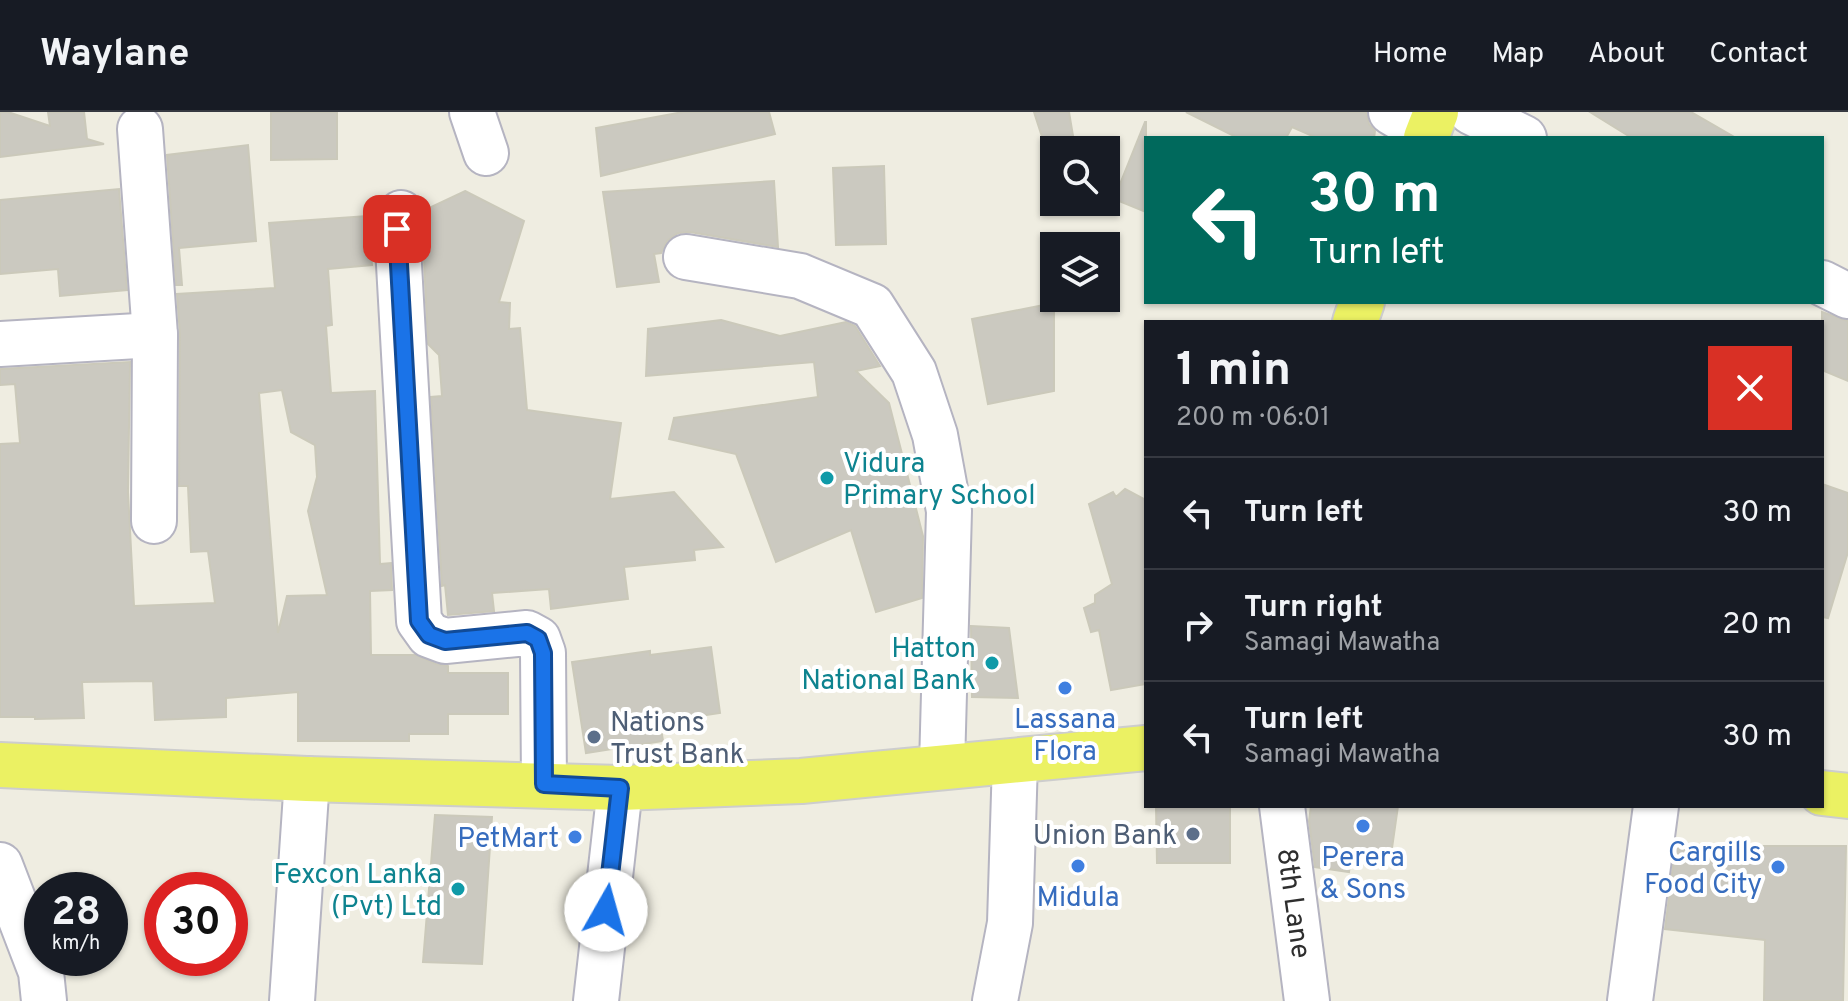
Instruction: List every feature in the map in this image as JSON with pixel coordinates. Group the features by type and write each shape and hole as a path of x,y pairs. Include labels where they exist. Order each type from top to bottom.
{"main road":[{"path":"0,765 307,779 620,788 801,781 1144,748"},
{"path":"1824,793 1848,796"}],"street":[{"path":"472,112 486,153"},
{"path":"1471,112 1520,136"},
{"path":"140,129 155,335 154,521"},
{"path":"401,213 397,229 419,621 429,635 445,641 527,633 538,639 543,653 544,784"},
{"path":"686,257 800,276 872,306 914,372 935,435 949,511 942,766"},
{"path":"1824,284 1848,296"},
{"path":"0,344 155,335"},
{"path":"995,1001 1010,923 1015,761"},
{"path":"292,1001 307,779"},
{"path":"596,1001 620,788"},
{"name":"8th Lane","path":"1282,808 1307,1001"},
{"path":"1630,1001 1656,808"},
{"path":"0,865 41,972 44,1001"}],"building":[{"path":"0,112 50,126 48,112 84,112 87,139 104,144 0,157"},
{"path":"271,112 337,112 337,159 271,160"},
{"path":"683,112 769,112 775,134 601,176 596,128"},
{"path":"1034,112 1069,112 1073,136 1042,136"},
{"path":"1186,112 1366,112 1369,124 1375,131 1374,136 1312,136 1292,127 1287,136 1234,136"},
{"path":"1590,112 1691,112 1733,136 1629,136"},
{"path":"1146,122 1144,136 1144,211 1120,201 1120,184"},
{"path":"248,145 256,241 179,248 182,285 176,285 167,155"},
{"path":"884,166 886,244 836,245 833,168"},
{"path":"774,181 778,247 690,232 678,233 667,241 661,253 654,254 659,282 617,287 603,192"},
{"path":"119,189 127,290 60,296 58,269 0,274 0,200"},
{"path":"465,191 524,221 499,302 510,303 509,329 520,328 527,410 621,423 610,499 674,492 723,547 694,550 695,560 624,567 628,599 551,609 549,589 492,593 494,611 448,615 445,585 442,586 431,397 442,396 439,355 428,344 424,260 430,243 424,223 425,210"},
{"path":"367,216 372,265 328,269 332,325 326,326 331,393 375,391 380,564 391,563 392,590 370,591 371,655 416,655 448,666 448,673 508,673 508,714 448,714 448,734 409,734 409,741 298,741 298,692 226,698 226,717 155,720 153,681 82,682 84,718 0,717 0,444 20,443 15,384 0,385 0,369 130,362 128,492 134,606 215,603 208,551 191,552 188,486 179,486 180,335 177,294 275,288 269,223","holes":["282,390 291,432 315,445 317,477 308,511 327,595 287,596 278,633 259,393"]},
{"path":"1040,306 1040,312 1054,312 1054,391 988,404 972,319"},
{"path":"1822,312 1848,321 1848,381 1824,371"},
{"path":"721,320 780,336 846,322 855,326 880,366 856,371 889,403 923,536 922,598 876,612 851,530 776,562 736,454 669,439 674,418 818,397 814,362 646,376 648,329"},
{"path":"1824,485 1848,493 1848,552 1828,618 1824,617"},
{"path":"1125,489 1144,499 1144,684 1111,690 1099,630 1091,632 1084,608 1095,603 1095,595 1112,584 1089,504 1113,492 1116,497"},
{"name":"Hatton National Bank","path":"971,626 1009,628 1018,698 972,697"},
{"path":"711,647 720,713 660,722 663,741 586,753 572,662 650,651 650,655"},
{"name":"Union Bank","path":"1156,808 1230,808 1230,863 1157,863"},
{"path":"1311,808 1398,808 1391,855 1352,849 1349,872 1315,867 1309,821"},
{"name":"Fexcon Lanka (Pvt) Ltd","path":"435,815 492,817 482,964 423,962"},
{"path":"1676,842 1727,851 1727,846 1846,846 1843,1001 1764,1001 1765,940 1665,929"}],"place":[{"name":"Vidura Primary School","path":"827,478"},
{"name":"Hatton National Bank","path":"992,663"},
{"name":"Lassana Flora","path":"1065,688"},
{"name":"Nations Trust Bank","path":"594,737"},
{"name":"Perera & Sons","path":"1363,826"},
{"name":"Union Bank","path":"1193,834"},
{"name":"PetMart","path":"575,837"},
{"name":"Midula","path":"1078,866"},
{"name":"Cargills Food City","path":"1778,867"},
{"name":"Fexcon Lanka (Pvt) Ltd","path":"458,889"}],"route":[{"path":"397,229 419,621 429,635 445,641 527,633 538,639 543,653 544,784 620,788 606,910"}]}
